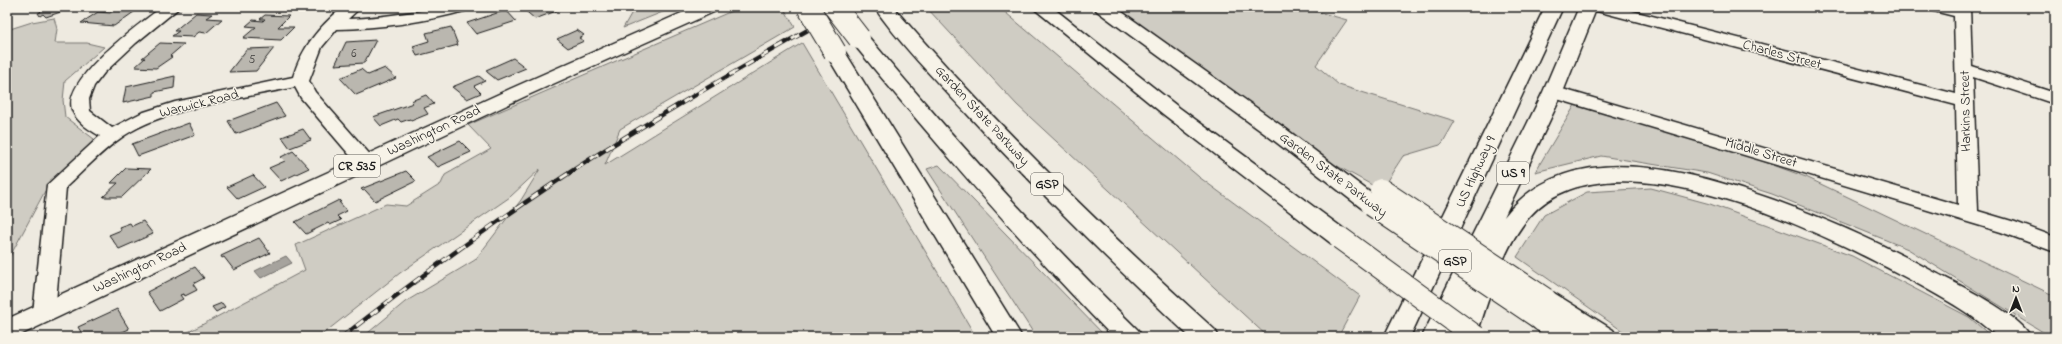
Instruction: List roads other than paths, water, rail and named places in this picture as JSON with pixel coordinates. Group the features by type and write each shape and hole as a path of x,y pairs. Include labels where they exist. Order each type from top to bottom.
{"main road":[{"name":"Washington Road","path":"7,330 366,162 576,66 710,7"},
{"path":"808,7 1009,337"},
{"path":"835,7 912,102 1018,220 1130,337"},
{"path":"1041,7 1170,110 1340,238 1476,337"},
{"name":"Garden State Parkway","path":"1103,7 1279,134 1542,308 1567,337"},
{"name":"US Highway 9","path":"1398,337 1554,7"},
{"name":"US 9","path":"1435,337 1553,92 1588,7"},
{"name":"Garden State Parkway","path":"890,15 959,92 1056,193 1206,337"},
{"path":"1464,337 1501,240 1515,217 1525,206 1545,190 1557,185 1586,177 1619,174 1656,176 1694,183 1760,204 1816,225 1867,247 1922,276 1993,318 2018,337"},
{"path":"1542,308 1604,337"}],"street":[{"path":"112,134 93,125 80,109 81,92 91,75 124,45 172,7"},
{"path":"353,7 315,42 306,59 300,81 307,94 366,162"},
{"path":"333,24 369,24 405,21 462,7"},
{"name":"Charles Street","path":"1599,7 1966,102"},
{"path":"1936,7 1962,10"},
{"name":"Harkins Street","path":"1962,10 1966,102 1968,215"},
{"path":"1965,69 2055,99"},
{"name":"Warwick Road","path":"44,313 58,185 112,134 147,118 181,106 300,81"},
{"name":"Middle Street","path":"1553,92 2008,227 2055,244"}],"railway":[{"path":"342,337 464,246 589,160 685,101 848,7"}]}
